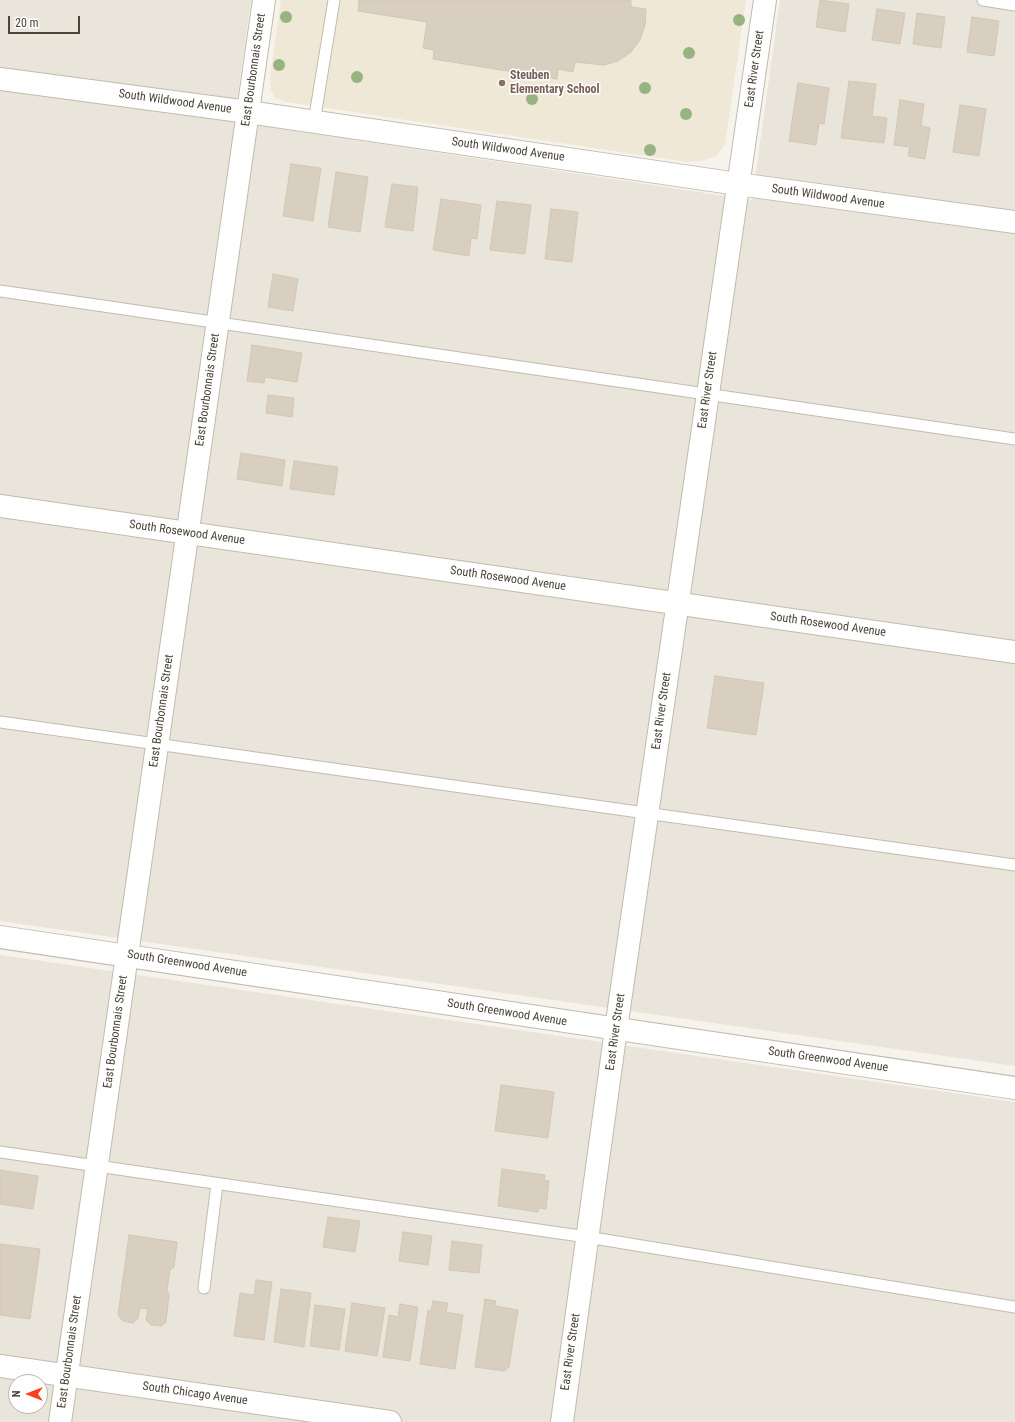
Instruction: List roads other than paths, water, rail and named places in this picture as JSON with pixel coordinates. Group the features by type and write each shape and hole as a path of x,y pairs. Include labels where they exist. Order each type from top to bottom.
{"street":[{"name":"East Bourbonnais Street","path":"60,1422 264,0"},
{"name":"East River Street","path":"562,1422 616,1029 765,0"},
{"name":"South Wildwood Avenue","path":"0,79 248,112 738,184 1015,222"},
{"name":"South Rosewood Avenue","path":"0,506 1015,652"},
{"name":"South Greenwood Avenue","path":"0,937 1015,1088"},
{"name":"South Chicago Avenue","path":"0,1366 390,1422"}],"lane":[{"path":"314,122 334,0"},
{"path":"983,0 1015,5"},
{"path":"0,291 1015,439"},
{"path":"0,722 1015,865"},
{"path":"0,1152 587,1237 1015,1307"},
{"path":"204,1288 217,1184"}],"place":[{"name":"Steuben Elementary School","path":"502,83"}]}
